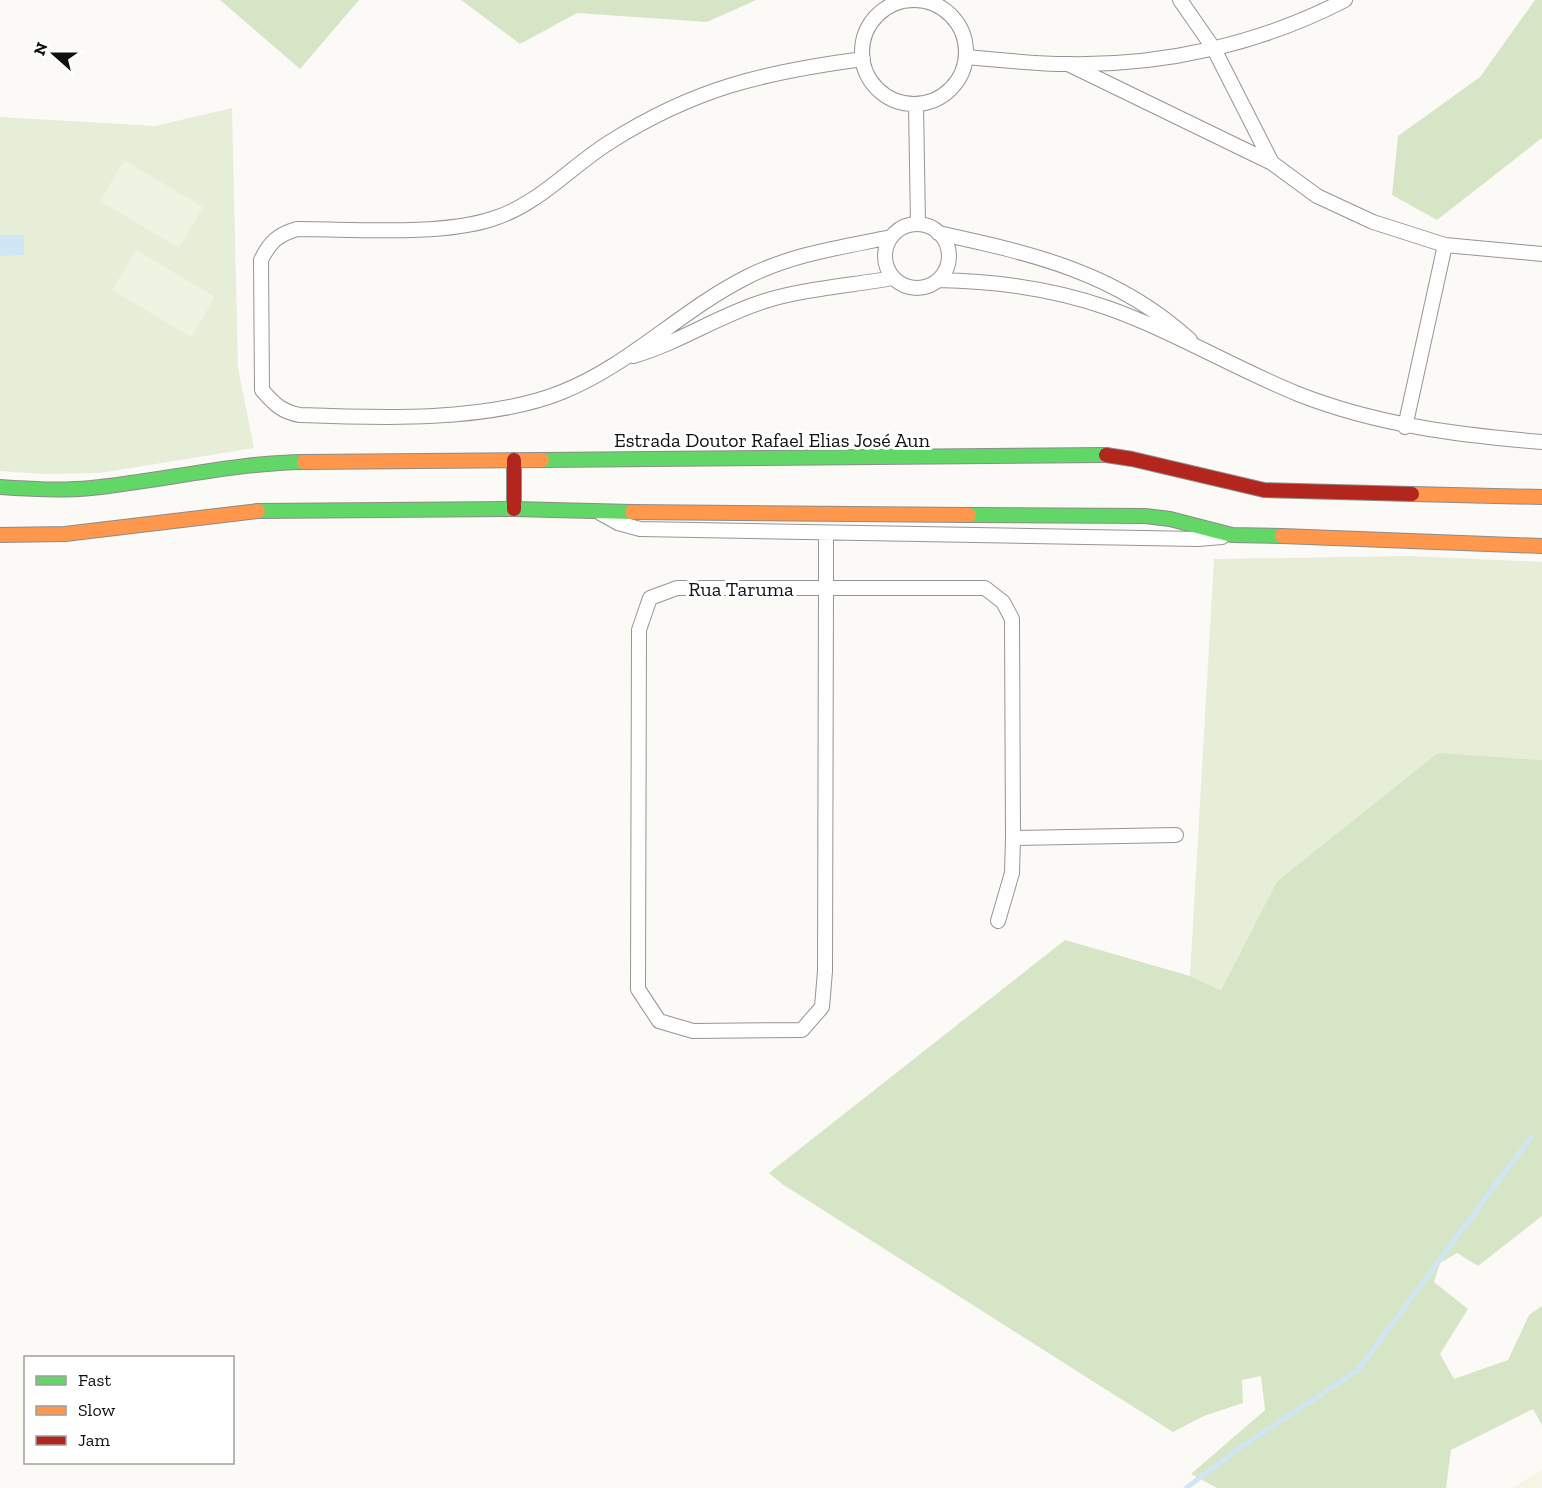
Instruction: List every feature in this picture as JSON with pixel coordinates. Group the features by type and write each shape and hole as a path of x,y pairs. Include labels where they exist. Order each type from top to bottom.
{"main road":[{"name":"Estrada Doutor Rafael Elias José Aun","path":"0,487 42,490 91,488 197,471 293,462 867,459 1113,455 1143,460 1230,486 1264,490 1542,498"},
{"path":"514,460 514,509"},
{"path":"0,535 65,534 241,511 514,509 598,512 1145,516 1180,521 1232,536 1379,538 1542,546"}],"street":[{"path":"915,0 934,2 953,16 967,46 967,57 958,81 950,91 928,103 916,105 894,101 885,96 870,80 862,59 865,36 877,16 896,2 915,0"},
{"path":"1180,0 1214,49 1272,163"},
{"path":"967,57 1068,64 1153,60 1214,49 1294,23 1345,0"},
{"path":"862,59 780,71 715,89 610,142 525,204 492,219 446,228 297,229 280,234 268,245 261,260 262,390 276,406 285,412 318,416 423,415 495,410 562,393 628,358 682,316 746,277 796,258 891,237 899,230 918,224 938,232 1021,251 1098,277 1165,317 1198,348"},
{"path":"1068,64 1272,163 1317,196 1372,222 1445,245 1542,254"},
{"path":"916,105 918,224"},
{"path":"938,232 948,247 948,265 938,280"},
{"path":"891,237 886,251 886,266 893,278 908,287 921,288 938,280 980,281 1058,294 1108,308 1298,394 1405,426 1478,437 1542,442"},
{"path":"1405,426 1445,245"},
{"path":"628,358 656,350 711,322 766,300 893,278"},
{"path":"598,512 618,524 640,529 1198,539 1232,536"},
{"path":"826,534 826,589"},
{"name":"Rua Taruma","path":"826,589 825,971 822,1007 802,1030 693,1031 659,1021 638,989 639,630 650,598 677,588 985,588 1003,602 1012,619 1013,838 1012,873 998,921"},
{"path":"1013,838 1176,835"}],"shaded area":[{"path":"1542,1470 1542,1488 1512,1488"}],"green space":[{"path":"220,0 359,0 300,69"},
{"path":"461,0 756,0 707,22 577,13 520,44"},
{"path":"1535,0 1542,0 1542,138 1437,220 1392,195 1398,136 1480,77"},
{"path":"232,108 238,368 254,448 100,473 42,474 0,471 0,117 155,126"},
{"path":"124,160 203,207 179,248 100,201"},
{"path":"136,250 215,297 191,337 112,290"},
{"path":"1408,556 1542,562 1542,760 1438,754 1277,881 1221,990 1190,976 1214,559"},
{"path":"1438,753 1542,760 1542,1216 1478,1266 1457,1253 1440,1263 1434,1282 1468,1309 1440,1354 1454,1379 1508,1360 1529,1315 1542,1306 1542,1425 1533,1409 1451,1450 1446,1488 1217,1488 1191,1474 1265,1410 1261,1376 1242,1380 1243,1403 1204,1416 1173,1432 782,1184 769,1173 1065,940 1190,976 1221,990 1277,881"}],"water":[{"path":"0,235 24,235 24,255 0,256"}],"waterway":[{"path":"1186,1488 1244,1445 1358,1370 1531,1137"}],"traffic: fast":[{"path":"542,460 1106,455"},
{"path":"0,487 57,490 91,488 224,469 304,462"},
{"path":"258,511 514,509 632,512"},
{"path":"969,515 1145,516 1170,519 1232,535 1282,536"}],"traffic: slow":[{"path":"304,462 542,460"},
{"path":"1412,494 1542,497"},
{"path":"0,535 65,534 258,511"},
{"path":"632,512 969,515"},
{"path":"1282,536 1542,546"}],"traffic: jam":[{"path":"1106,455 1264,490 1412,494"},
{"path":"514,460 514,509"}]}
